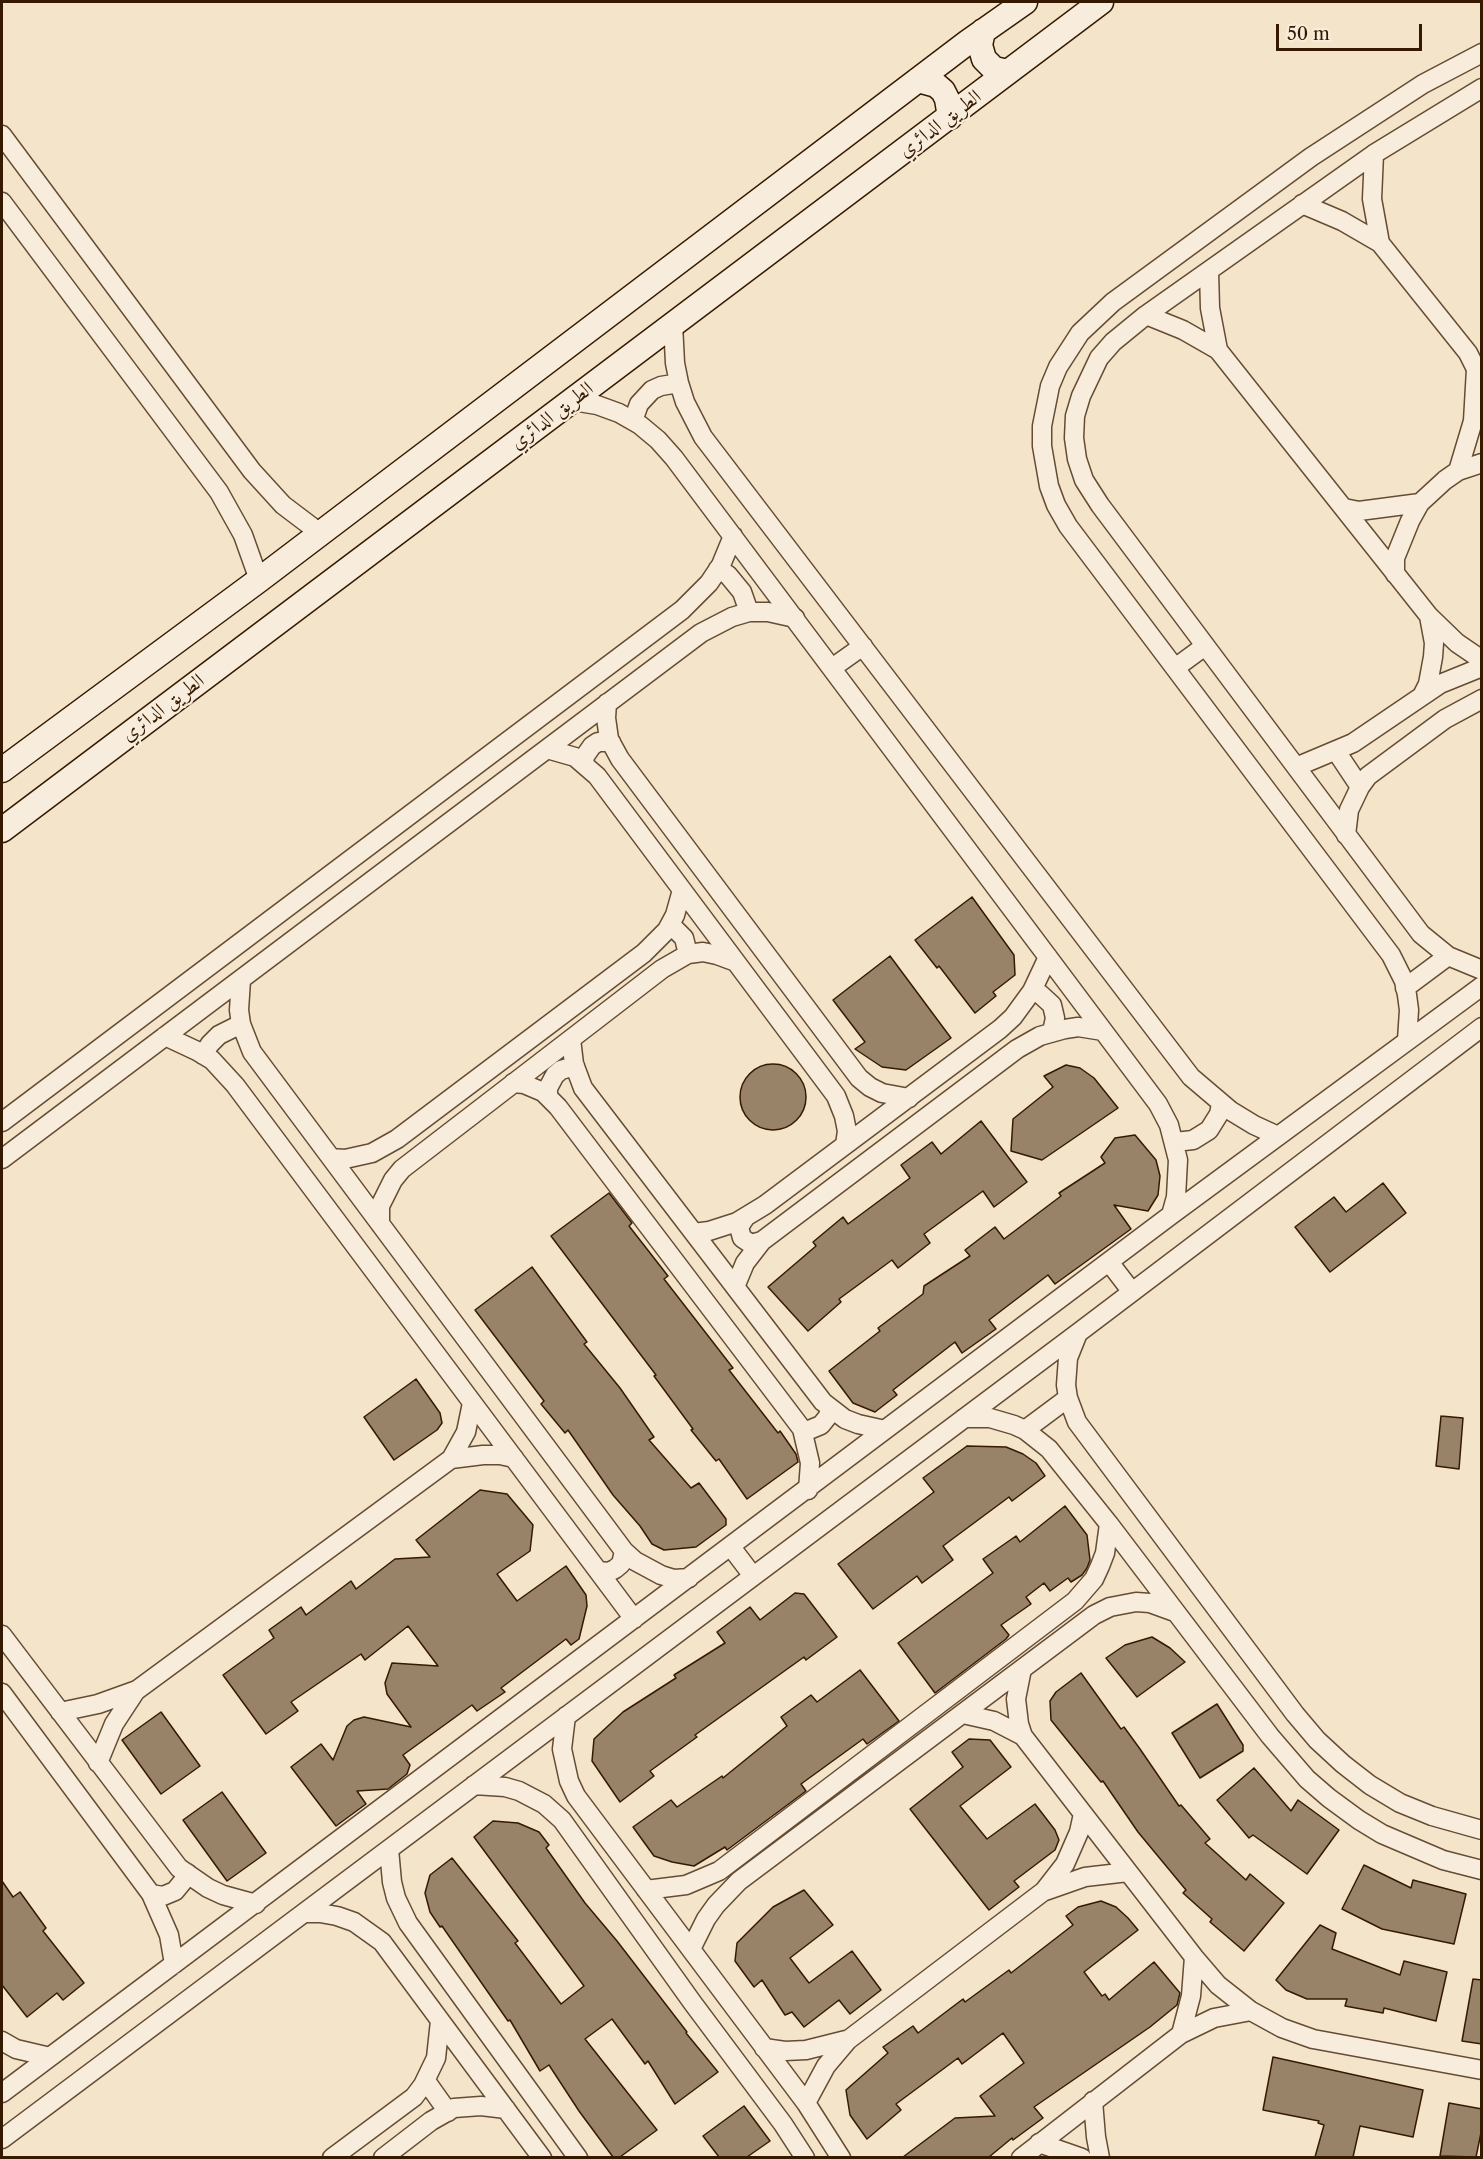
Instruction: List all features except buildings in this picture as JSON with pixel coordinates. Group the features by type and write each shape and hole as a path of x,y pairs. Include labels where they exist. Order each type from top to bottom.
{"main road":[{"path":"2,770 467,424 918,80 1025,2"},
{"name":"الطريق الدائري","path":"2,830 1101,2"},
{"path":"983,31 980,45 984,59 994,69 1008,72"},
{"path":"918,80 936,85 942,91 947,99 950,117"}],"street":[{"path":"1407,1040 1409,1010 1406,988 1391,955 1060,514 1044,466 1042,426 1050,386 1063,358 1080,333 1113,302 1311,157 1423,84 1482,53"},
{"path":"1423,84 1440,112"},
{"path":"1481,89 1374,154 1146,315 1113,342 1099,358 1089,377 1076,416 1074,438 1077,459 1084,480 1100,505 1421,934 1448,956 1482,970"},
{"path":"2,135 252,471 283,505 320,533"},
{"path":"1374,154 1372,199 1380,243"},
{"path":"2,202 219,492 243,534 259,580"},
{"path":"1302,204 1342,221 1380,243 1457,338 1479,374 1473,421 1458,471"},
{"path":"1214,226 1234,253"},
{"path":"1209,271 1210,308 1218,350"},
{"path":"1146,315 1184,330 1218,350 1429,616 1457,643 1482,660"},
{"path":"673,324 675,363 679,383 689,411 703,437 1191,1077 1221,1104 1254,1125 1278,1136"},
{"path":"633,422 639,404 652,390 679,383"},
{"path":"573,401 597,405 619,414 658,440 674,458 1158,1104 1175,1142 1178,1179 1172,1215"},
{"path":"1395,574 1395,558 1420,503 1458,471 1482,463"},
{"path":"1344,508 1359,511 1420,503"},
{"path":"2,1122 681,610 709,582 718,569 733,536"},
{"path":"718,569 728,575 742,592 749,612"},
{"path":"2,1159 701,633 732,616 749,612 768,612 795,618"},
{"path":"1422,696 1428,684 1433,657 1434,643 1429,616"},
{"path":"832,668 863,646"},
{"path":"1175,668 1205,646"},
{"path":"1296,767 1353,743 1440,684 1482,667"},
{"path":"1346,835 1349,810 1360,787 1378,767 1445,719 1482,699"},
{"path":"607,703 606,718 611,742 620,759 859,1078 882,1093 909,1098"},
{"path":"584,763 585,756 592,746 598,742 611,742"},
{"path":"547,749 566,753 584,763 597,776 836,1096 844,1116 847,1131 846,1145"},
{"path":"1336,751 1360,787"},
{"path":"332,873 349,898"},
{"path":"331,1158 359,1157 385,1147 644,953 669,927 682,890"},
{"path":"669,927 675,929 684,938 688,954"},
{"path":"380,1224 380,1206 393,1180 402,1169 662,969 688,954 703,952 736,962"},
{"path":"1406,988 1448,956"},
{"path":"694,1233 723,1227 745,1218 765,1205 1000,1029 1013,1017 1032,991 1048,957"},
{"path":"241,980 239,1010 241,1024 252,1052 624,1551 635,1561 661,1575 674,1579 689,1578"},
{"path":"2,2094 1172,1215 1482,986"},
{"path":"1032,991 1040,994 1052,1005 1055,1018 1052,1032"},
{"path":"203,1055 219,1035 241,1024"},
{"path":"2,2139 1078,1333 1482,1027"},
{"path":"735,1287 745,1263 762,1242 1017,1049 1052,1032 1078,1028 1103,1030"},
{"path":"165,1036 203,1055 224,1072 235,1085 634,1620"},
{"path":"571,1039 575,1066 583,1088 829,1408 858,1424 885,1430"},
{"path":"548,1096 548,1088 555,1075 561,1070 575,1066"},
{"path":"836,1096 848,1092 859,1078"},
{"path":"513,1083 534,1088 548,1096 558,1107 802,1429 810,1463 808,1490"},
{"path":"1175,1142 1193,1140 1209,1130 1219,1114 1221,1104"},
{"path":"385,1147 386,1160 390,1165 402,1169"},
{"path":"745,1218 739,1227 742,1238 751,1244 762,1242"},
{"path":"1109,1263 1132,1292"},
{"path":"1078,1333 1072,1345 1066,1371 1068,1398 1084,1433 1273,1687 1317,1740 1370,1785 1400,1803 1432,1816 1482,1830"},
{"path":"1025,1430 1068,1398"},
{"path":"60,1712 98,1704 136,1690 451,1459 471,1417 472,1403"},
{"path":"802,1429 808,1430 821,1425 829,1408"},
{"path":"964,1418 996,1419 1025,1430 1057,1458 1270,1736 1307,1779 1329,1798 1382,1834 1443,1860 1482,1870"},
{"path":"451,1459 483,1455 514,1458"},
{"path":"646,1890 686,1885 718,1871 1075,1602 1094,1579 1100,1566 1108,1539 1109,1524"},
{"path":"731,1547 753,1576"},
{"path":"598,1571 615,1569 624,1558 624,1551"},
{"path":"691,1949 711,1912 739,1881 1094,1615 1123,1603 1150,1603 1175,1612"},
{"path":"2,1635 170,1857 186,1873 223,1895 256,1904"},
{"path":"1022,1669 1016,1712 1023,1736 1218,1985 1251,2011 1282,2028 1313,2039 1482,2070"},
{"path":"98,1763 114,1724 136,1690"},
{"path":"2,1693 151,1894 166,1928 174,1964"},
{"path":"963,1714 994,1721 1023,1736"},
{"path":"566,1716 562,1749 567,1773 576,1796 806,2103 841,2157"},
{"path":"474,1785 505,1787 519,1791 555,1813 805,2157"},
{"path":"555,1813 576,1796"},
{"path":"806,2103 826,2067 848,2040 1044,1891 1065,1864 1073,1848 1083,1814"},
{"path":"389,1849 396,1898 408,1923 578,2157"},
{"path":"1044,1891 1084,1876 1128,1872"},
{"path":"151,1894 163,1896 175,1891 184,1880 186,1873"},
{"path":"304,1913 338,1916 354,1923 382,1942 542,2157"},
{"path":"382,1942 408,1923"},
{"path":"1181,2034 1191,1996 1194,1957"},
{"path":"692,2002 717,1985"},
{"path":"1021,2157 1181,2034 1214,2018 1251,2011"},
{"path":"332,2157 414,2097 426,2081 436,2058 440,2021"},
{"path":"764,2048 785,2051 807,2050 848,2040"},
{"path":"2,2041 16,2049 50,2057"},
{"path":"426,2081 448,2112"},
{"path":"1093,2101 1100,2157"},
{"path":"383,2157 431,2121 454,2108 481,2106 506,2109"},
{"path":"1040,2143 1082,2157"}]}
